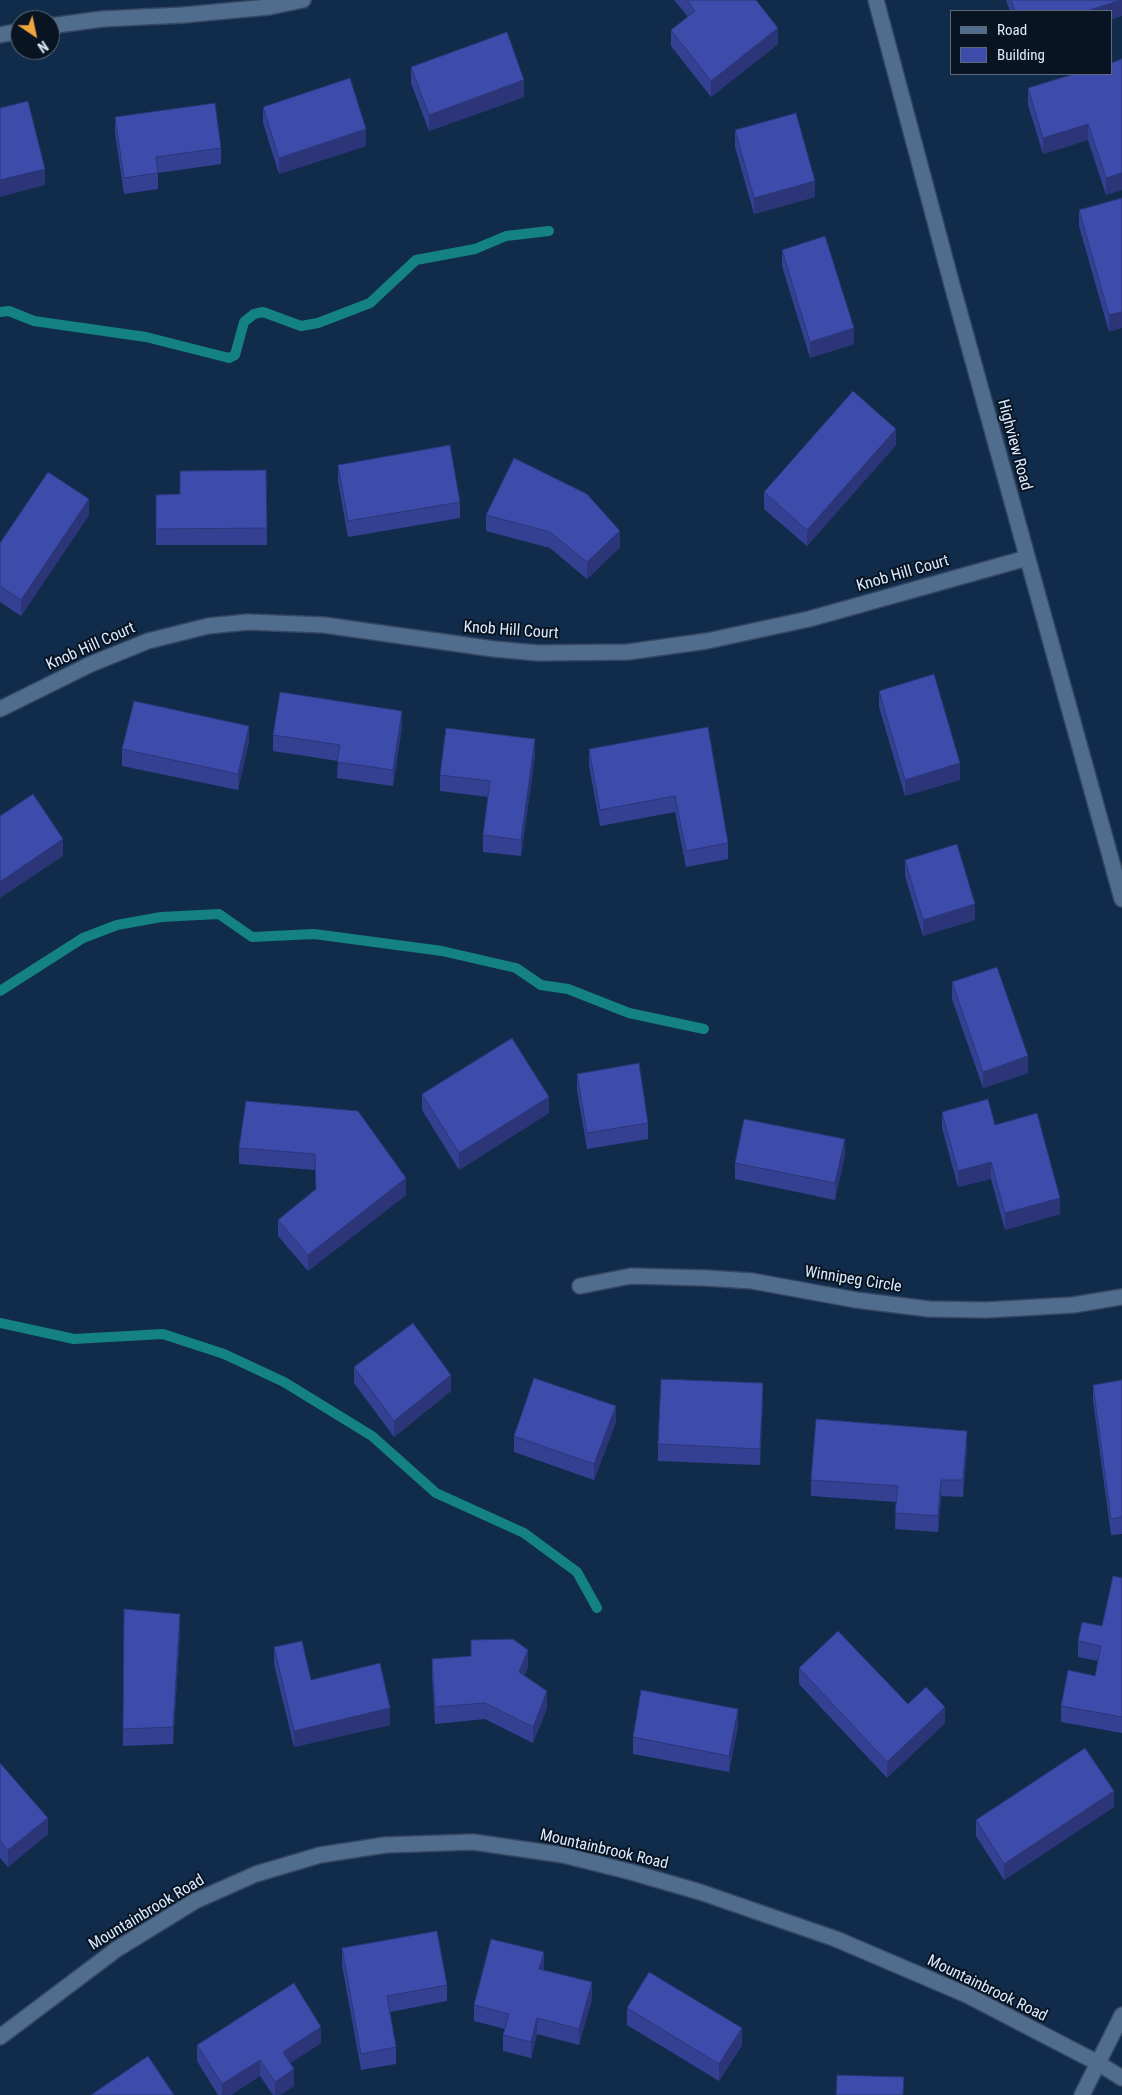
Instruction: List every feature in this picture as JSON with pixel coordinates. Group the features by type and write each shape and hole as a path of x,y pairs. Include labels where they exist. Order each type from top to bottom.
{"street":[{"path":"60,25 102,19 183,15 260,8 303,0"},
{"name":"Highview Road","path":"876,0 1027,558 1116,854 1122,899"},
{"name":"Knob Hill Court","path":"0,709 91,664 148,641 208,626 248,622 324,625 494,650 538,653 628,652 706,641 809,619 1027,558"},
{"name":"Winnipeg Circle","path":"580,1286 631,1276 752,1281 856,1300 929,1309 986,1310 1073,1305 1122,1297"},
{"name":"Mountainbrook Road","path":"0,2037 117,1949 195,1901 256,1874 320,1855 386,1845 472,1842 563,1855 631,1872 700,1892 836,1939 967,1995 1098,2063 1122,2078"},
{"path":"1082,2095 1122,2015"}],"building":[{"path":"687,0 756,0 778,28 711,81 671,30 695,11"},
{"path":"1011,0 1121,0 1090,10 1015,10"},
{"path":"507,32 524,80 429,115 411,67"},
{"path":"1122,59 1122,173 1106,178 1088,124 1043,138 1028,88 1071,75 1112,75 1112,63"},
{"path":"350,78 366,129 279,158 263,107"},
{"path":"28,101 45,169 0,180 0,108"},
{"path":"215,103 221,148 156,157 158,173 124,178 115,117"},
{"path":"796,113 815,181 754,198 735,130"},
{"path":"1122,198 1122,312 1109,315 1079,210"},
{"path":"825,236 854,328 810,342 782,250"},
{"path":"853,391 896,429 807,530 764,492"},
{"path":"450,445 460,502 348,521 338,465"},
{"path":"514,458 587,494 620,531 587,562 550,532 486,515"},
{"path":"266,470 267,528 156,529 156,495 180,494 180,471"},
{"path":"48,472 89,499 21,600 0,586 0,543"},
{"path":"934,674 960,763 905,780 879,691"},
{"path":"280,692 402,711 393,770 337,762 340,745 273,735"},
{"path":"134,701 249,726 238,774 122,749"},
{"path":"708,727 728,843 686,851 675,796 600,810 589,749"},
{"path":"446,728 535,739 521,840 483,835 490,781 440,775"},
{"path":"33,794 63,839 0,882 0,816"},
{"path":"957,844 975,904 923,920 905,860"},
{"path":"997,967 1028,1056 983,1072 952,982"},
{"path":"512,1038 549,1097 459,1153 422,1094"},
{"path":"639,1063 648,1123 587,1133 577,1074"},
{"path":"988,1099 995,1125 1037,1113 1060,1198 1005,1213 991,1162 958,1171 942,1112"},
{"path":"246,1101 358,1111 406,1178 308,1255 278,1220 316,1189 315,1154 239,1148"},
{"path":"744,1119 845,1139 835,1183 735,1163"},
{"path":"413,1323 451,1375 394,1421 354,1367"},
{"path":"534,1378 616,1406 594,1464 514,1436"},
{"path":"661,1379 763,1383 760,1449 658,1444"},
{"path":"1122,1380 1122,1517 1111,1519 1093,1385"},
{"path":"816,1419 967,1431 963,1480 941,1480 938,1516 895,1513 898,1486 811,1480"},
{"path":"1113,1576 1122,1578 1122,1717 1061,1706 1068,1670 1095,1676 1101,1646 1078,1641 1082,1622 1102,1626"},
{"path":"124,1609 180,1614 173,1727 123,1729"},
{"path":"838,1631 908,1704 926,1687 945,1707 887,1762 799,1668"},
{"path":"513,1639 528,1650 519,1672 547,1691 533,1727 485,1703 435,1707 432,1659 471,1656 471,1640"},
{"path":"302,1641 311,1680 380,1663 390,1708 294,1731 274,1647"},
{"path":"641,1690 738,1709 729,1756 633,1737"},
{"path":"1085,1748 1114,1791 1004,1864 976,1820"},
{"path":"0,1763 48,1818 8,1850 0,1841"},
{"path":"437,1931 447,1985 387,1996 396,2047 361,2054 342,1948"},
{"path":"491,1939 544,1952 539,1969 592,1982 579,2029 537,2018 531,2042 503,2035 509,2014 474,2005"},
{"path":"649,1972 742,2028 719,2064 627,2008"},
{"path":"294,1983 321,2027 283,2052 294,2069 275,2082 260,2060 222,2084 197,2045"},
{"path":"148,2056 174,2095 91,2095"},
{"path":"837,2075 904,2077 903,2095 836,2095"}],"waterway":[{"path":"0,312 9,311 34,321 146,337 229,358 235,355 244,322 254,314 263,312 301,326 318,323 370,303 416,260 475,249 506,236 549,231"},
{"path":"0,991 83,938 117,925 161,917 219,914 252,937 314,934 442,951 516,968 541,985 568,989 629,1013 704,1029"},
{"path":"0,1323 74,1339 163,1334 224,1354 284,1382 372,1436 436,1493 524,1533 577,1572 597,1608"}]}
